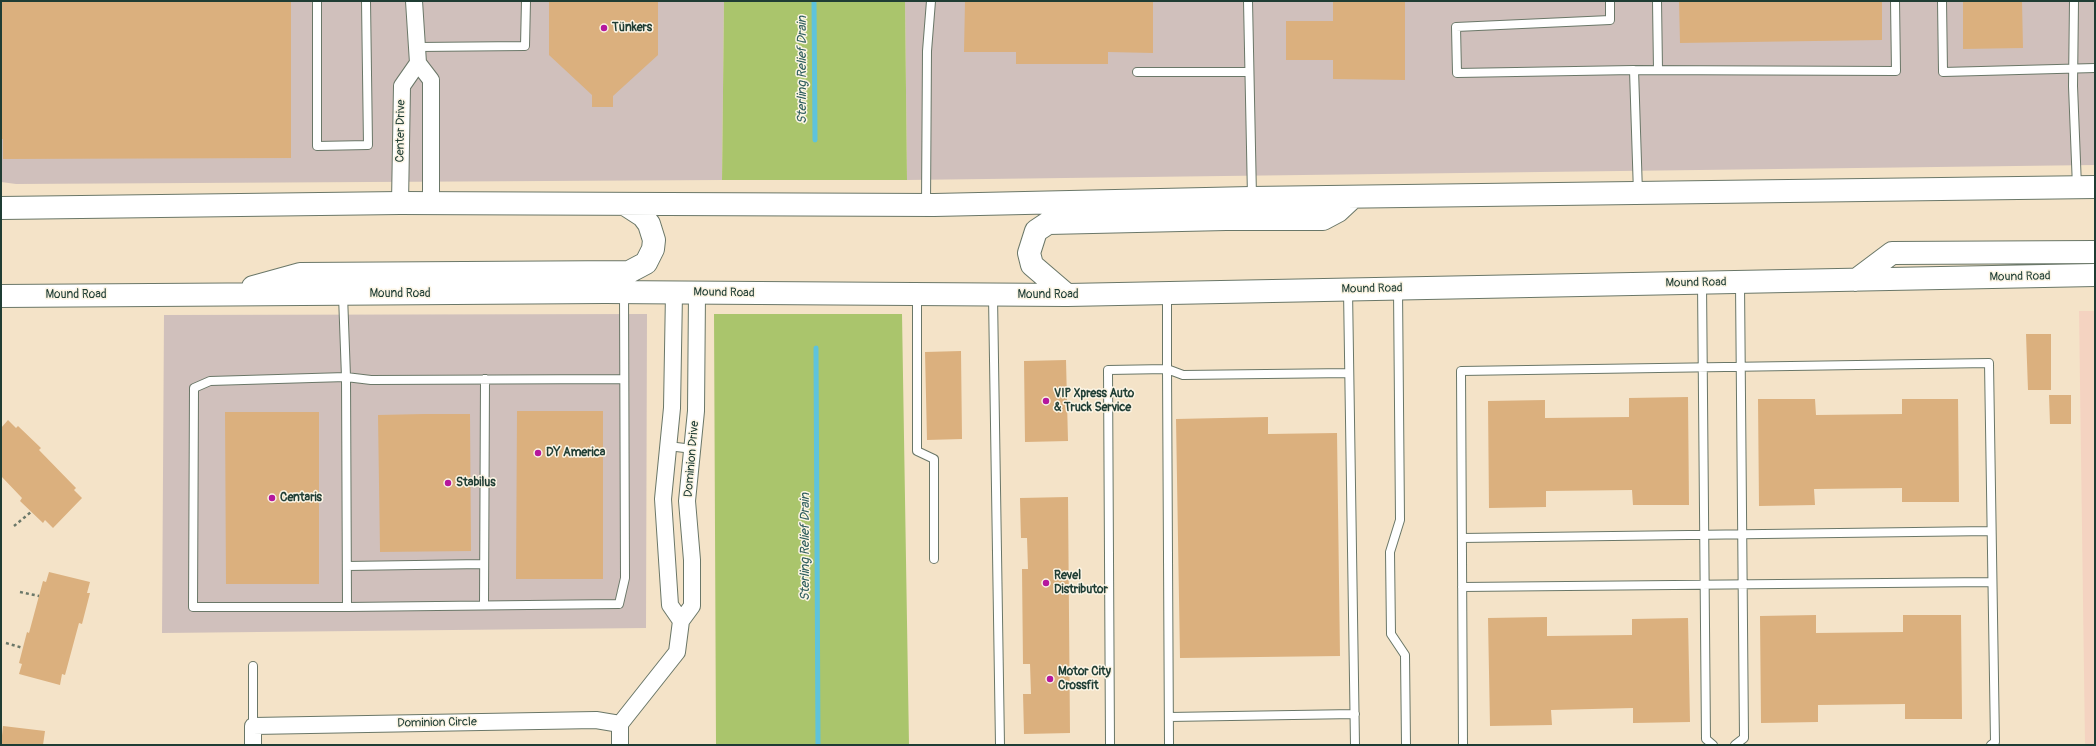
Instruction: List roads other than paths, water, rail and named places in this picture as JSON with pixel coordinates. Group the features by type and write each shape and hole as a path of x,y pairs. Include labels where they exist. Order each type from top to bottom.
{"main road":[{"path":"1,208 400,203 926,205 1252,198 2086,187"},
{"path":"1067,295 1032,265 1029,253 1036,231 1048,223 1226,219 1323,219 1338,212 1353,197"},
{"path":"625,282 646,263 653,249 654,240 649,224 643,216 626,205"},
{"path":"1,216 25,208"},
{"path":"1856,280 1892,253 2095,252"},
{"name":"Mound Road","path":"1,296 225,294 342,284 625,282 674,293 1067,295 2095,275"}],"street":[{"path":"414,1 418,64 431,80 432,203"},
{"name":"Center Drive","path":"400,203 402,86 418,64"},
{"name":"Dominion Drive","path":"674,293 672,408 663,499 670,605 681,621"},
{"name":"Dominion Drive","path":"620,724 677,652 681,621 692,606 692,560 687,501 696,412 697,293"},
{"name":"Dominion Circle","path":"253,726 596,720 620,724"},
{"path":"620,724 620,745"},
{"path":"253,726 253,745"}],"lane":[{"path":"316,1 317,146 368,145 366,1"},
{"path":"418,47 525,46 526,1"},
{"path":"926,205 927,51 931,1"},
{"path":"1248,1 1252,198"},
{"path":"1610,1 1610,20 1456,27 1457,73 1634,70 1896,71 1895,1"},
{"path":"1657,1 1658,70"},
{"path":"1942,1 1943,72 2095,68"},
{"path":"2074,1 2074,69 2086,187"},
{"path":"1634,70 1638,194"},
{"path":"1137,72 1249,72"},
{"path":"624,379 371,380 346,377 210,381 194,388 193,607 619,604 625,578 625,282"},
{"path":"1735,745 1744,738 1740,282"},
{"path":"1702,283 1706,739 1713,745"},
{"path":"342,284 346,377 347,607"},
{"path":"1398,289 1400,520 1390,552 1391,634 1405,655 1406,745"},
{"path":"1348,290 1356,745"},
{"path":"1167,293 1169,745"},
{"path":"917,295 918,451 934,459 934,559"},
{"path":"993,295 1000,745"},
{"path":"1463,745 1461,371 1989,363 1990,531 1995,742 1991,745"},
{"path":"1110,745 1108,370 1167,369 1183,375 1349,373"},
{"path":"484,605 485,379"},
{"path":"668,446 693,449"},
{"path":"1462,538 1990,531"},
{"path":"347,566 484,564"},
{"path":"1462,587 1991,582"},
{"path":"253,666 253,726"},
{"path":"1169,717 1355,714"}],"waterway":[{"name":"Sterling Relief Drain","path":"814,1 815,140"},
{"name":"Sterling Relief Drain","path":"816,348 818,745"}],"place":[{"name":"Tünkers","path":"604,28"},
{"name":"VIP Xpress Auto & Truck Service","path":"1046,401"},
{"name":"DY America","path":"538,453"},
{"name":"Stabilus","path":"448,483"},
{"name":"Centaris","path":"272,498"},
{"name":"Revel Distributor","path":"1046,583"},
{"name":"Motor City Crossfit","path":"1050,679"}]}
